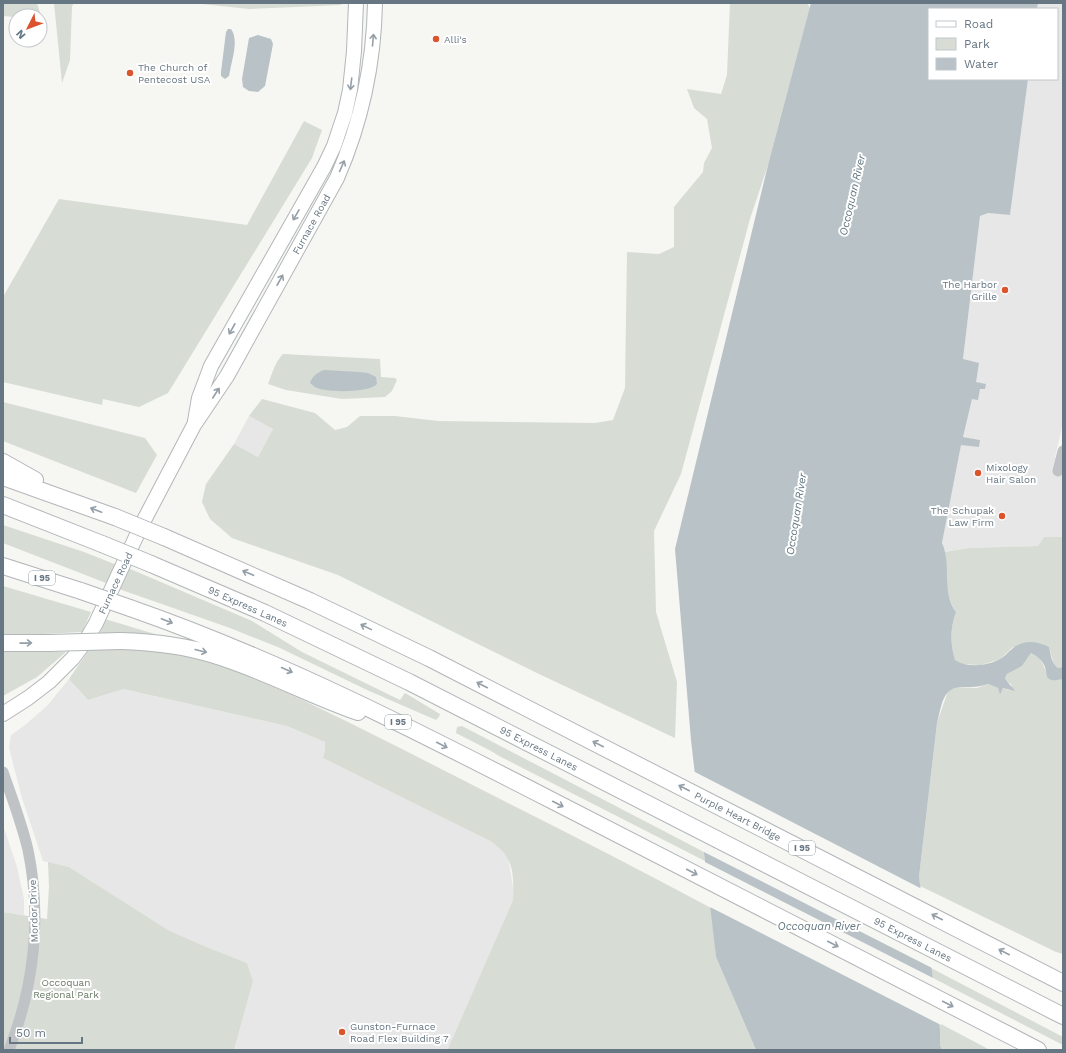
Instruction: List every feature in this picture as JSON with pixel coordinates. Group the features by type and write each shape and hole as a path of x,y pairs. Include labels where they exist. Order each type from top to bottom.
{"highway":[{"path":"3,462 77,503"},
{"name":"I 95","path":"3,476 77,503"},
{"name":"Purple Heart Bridge","path":"77,503 164,537 262,579 360,624 487,687 1020,960"},
{"name":"95 Express Lanes","path":"3,505 151,564 252,607 350,653 442,698 1063,1016"},
{"name":"I 95","path":"3,566 81,591 206,635 333,690 657,854 1038,1050"},
{"path":"3,643 120,641 166,644 214,654 333,703 418,732"},
{"path":"1020,960 1063,976"},
{"name":"I 95","path":"1020,960 1063,983"},
{"path":"982,975 1063,1028"},
{"path":"995,1028 1020,1050"}],"main road":[{"name":"Furnace Road","path":"194,425 199,398 211,366 334,146 345,113 352,76 356,3"},
{"name":"Furnace Road","path":"3,714 49,682 74,658 85,642 96,623 141,526 194,425 227,376 336,178 345,159 362,102 370,63 375,3"},
{"path":"308,194 323,202"}],"street":[{"path":"1058,471 1063,451"},
{"name":"Mordor Drive","path":"3,772 28,851 34,893 35,924 34,950 30,975 24,1004 9,1050"}],"shaded area":[{"path":"1038,3 1063,3 1063,423 1055,457 1063,469 1063,537 1044,537 1038,546 969,548 945,552 942,543 961,444 979,447 980,440 963,437 972,398 986,384 976,383 963,359 980,216 988,213 1010,215 1028,80 1058,80 1058,8 1037,8"},
{"path":"249,416 273,429 258,457 234,444"},
{"path":"69,679 88,700 122,689 287,726 325,742 323,758 498,846 508,858 513,887 513,900 448,1050 234,1050 253,981 247,963 168,930 69,867 43,861 22,798 9,748 11,735 47,706"},
{"path":"3,825 17,867 24,899 24,915 3,912"}],"green space":[{"path":"3,3 37,3 38,8 8,8 8,16 3,16"},
{"path":"54,3 74,3 72,6 70,60 62,83"},
{"path":"193,3 341,3 341,5 249,9"},
{"path":"730,3 807,3 810,8 768,165 750,219 681,474 654,531 656,612 677,682 675,738 539,674 338,575 232,538 210,519 202,502 206,484 234,444 258,457 273,429 249,416 262,399 315,413 335,430 347,427 360,416 395,416 438,421 595,423 613,420 625,388 627,252 659,254 674,247 674,207 703,172 704,163 712,148 707,119 694,108 687,89 721,94 727,75"},
{"path":"304,121 322,130 312,158 168,393 139,407 103,399 102,405 3,382 3,297 59,199 247,225"},
{"path":"283,354 380,359 381,377 395,378 397,380 392,391 385,397 342,399 286,390 268,384 276,364"},
{"path":"3,402 145,438 157,455 136,493 3,441"},
{"path":"3,525 84,552 117,565 106,583 3,543"},
{"path":"1044,537 1063,537 1063,667 1058,668 1054,665 1049,647 1013,647 1000,659 980,665 960,664 955,661 951,636 956,612 952,606 948,591 945,552 969,548 1038,546"},
{"path":"128,568 252,621 302,652 400,700 405,693 440,714 439,717 436,720 367,690 280,648 230,628 119,589"},
{"path":"3,586 91,612 82,632 3,636"},
{"path":"105,619 158,635 100,634"},
{"path":"128,648 154,650 202,661 248,676 294,696 399,747 711,908 716,957 756,1050 446,1050 448,1049 513,900 511,866 504,853 490,841 323,758 325,742 287,726 123,689 88,700 69,679 89,650"},
{"path":"3,652 66,652 37,677 3,696"},
{"path":"1031,653 1042,662 1047,677 1053,680 1063,679 1063,954 920,886 919,877 937,723 948,691 954,687 977,688 988,684 998,688 1000,695 1003,688 1009,690 1012,685 1007,682 1005,678 1007,674 1022,666"},
{"path":"462,726 704,852 705,861 456,733 457,727"},
{"name":"Occoquan Regional Park","path":"48,862 69,867 168,930 247,963 253,981 234,1050 3,1050 3,912 47,919 49,887"},
{"path":"931,968 1063,1037 1063,1045 933,978"},
{"path":"939,1023 990,1050 942,1050 940,1045"}],"water":[{"name":"Occoquan River","path":"811,3 1038,3 1037,8 928,8 928,80 1028,80 1010,215 988,213 980,216 963,359 979,363 976,382 986,384 985,389 980,389 978,400 972,399 963,437 980,440 979,447 961,445 942,543 945,551 949,596 956,612 952,630 953,654 955,660 960,663 983,665 1000,659 1010,650 1025,642 1035,642 1049,647 1054,664 1058,668 1063,667 1063,679 1050,680 1047,677 1043,663 1038,657 1031,653 1022,666 1007,674 1005,678 1015,691 1003,688 1000,695 998,688 988,684 976,687 957,688 947,693 942,703 937,723 919,877 940,1030 940,1045 942,1050 756,1050 716,957 691,740 675,549 768,165"},
{"path":"228,29 231,29 233,33 235,44 229,76 225,79 221,76 221,72 226,32"},
{"path":"258,35 271,39 273,44 265,86 258,92 249,91 243,87 242,79 249,38"},
{"path":"324,370 368,373 376,377 377,384 365,389 347,391 320,389 310,383 312,378"}],"pier":[{"path":"693,771 922,889 934,969 702,851"},
{"path":"703,861 935,979 941,1025 708,906"}],"place":[{"name":"Alli's","path":"436,39"},
{"name":"The Church of Pentecost USA","path":"130,73"},
{"name":"The Harbor Grille","path":"1005,290"},
{"name":"Mixology Hair Salon","path":"978,473"},
{"name":"The Schupak Law Firm","path":"1002,516"},
{"name":"Gunston-Furnace Road Flex Building 7","path":"342,1032"}]}
